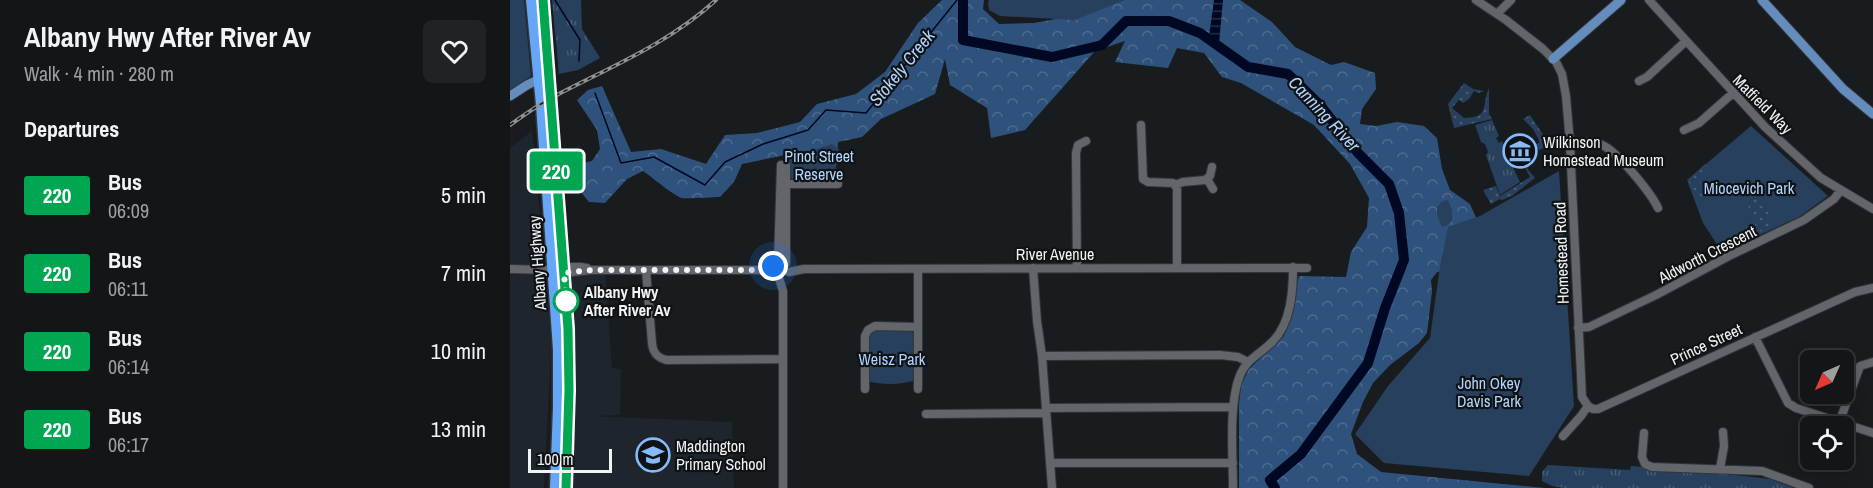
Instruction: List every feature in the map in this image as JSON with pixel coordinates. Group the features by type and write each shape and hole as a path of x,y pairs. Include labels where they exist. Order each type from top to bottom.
{"highway":[{"name":"Albany Highway","path":"531,0 544,77"},
{"name":"Albany Highway","path":"543,0 552,270 563,402 566,488"},
{"name":"Albany Highway","path":"548,134 564,269 568,329 555,488"}],"main road":[{"path":"1557,59 1621,0"},
{"path":"1762,0 1843,89 1873,114"},
{"path":"510,96 544,77"}],"street":[{"path":"1476,0 1557,59"},
{"path":"1497,14 1511,0"},
{"name":"Matfield Way","path":"1649,0 1759,120 1821,178 1873,209"},
{"path":"1639,81 1686,41"},
{"name":"Homestead Road","path":"1557,59 1568,82 1566,96 1582,397 1588,406"},
{"path":"1684,130 1699,123 1733,93"},
{"path":"1142,125 1143,179 1148,182 1170,182 1175,185"},
{"path":"1077,268 1076,153 1078,145 1086,141"},
{"path":"1570,143 1593,142 1609,148 1652,196 1658,208"},
{"path":"783,488 784,165"},
{"path":"1175,185 1183,182 1202,182 1212,172 1212,167"},
{"path":"1207,178 1213,189"},
{"path":"783,184 838,184"},
{"path":"1175,185 1177,267"},
{"name":"Aldworth Crescent","path":"1578,328 1589,327 1656,295 1804,220 1834,199 1841,190"},
{"name":"River Avenue","path":"783,269 802,267 804,269 1307,268"},
{"path":"1233,488 1233,407 1238,381 1246,365 1273,342 1282,329 1292,294 1293,267"},
{"path":"510,268 552,270 783,269"},
{"path":"1033,268 1052,488"},
{"path":"918,269 918,389"},
{"path":"646,270 652,343 658,357 667,360 783,359"},
{"name":"Prince Street","path":"1588,406 1598,409 1855,292 1873,288"},
{"path":"865,389 865,336 868,330 875,326 918,327"},
{"path":"1755,337 1788,403 1819,416"},
{"path":"1042,357 1221,355 1232,357 1246,365"},
{"path":"1842,416 1860,366 1873,362"},
{"path":"1563,436 1588,406"},
{"path":"926,414 1233,407"},
{"path":"1854,427 1873,433"},
{"path":"1720,469 1724,446 1723,432"},
{"path":"1644,433 1642,457 1645,464 1652,467 1762,471 1809,488"},
{"path":"1050,463 1233,463"}],"shaded area":[{"path":"1214,0 1223,0 1219,44 1209,36"},
{"path":"532,131 551,351 544,488 510,488 510,148"},
{"name":"Maddington Primary School","path":"570,269 605,269 612,368 621,369 620,415 592,416 732,422 734,488 571,488 576,415 576,353"}],"green space":[{"path":"510,0 524,0 531,76 510,90"},
{"path":"552,0 581,0 582,29 600,58 578,70 559,74"},
{"path":"942,0 984,0 983,9 999,24 1034,23 1077,15 1110,0 1240,0 1272,22 1295,47 1331,65 1344,62 1375,73 1376,89 1362,109 1360,124 1376,126 1397,122 1424,126 1437,138 1442,169 1450,190 1470,204 1481,229 1449,271 1437,272 1431,280 1432,291 1427,333 1419,343 1390,365 1373,383 1351,434 1357,454 1381,472 1545,488 1239,488 1241,385 1249,369 1284,336 1299,276 1346,277 1351,252 1367,227 1369,198 1350,164 1314,125 1241,83 1222,77 1204,53 1177,48 1168,68 1115,62 1125,41 1095,51 1025,130 991,138 987,108 950,85 945,59 935,94 881,119 862,137 838,142 837,164 832,167 817,166 805,151 742,164 734,182 720,197 678,197 643,171 627,179 605,203 589,202 575,185 571,166 592,161 600,149 597,130 577,100 588,90 602,86 631,152 661,149 706,164 725,135 757,133 800,122 817,104 856,94 885,72 918,23"},
{"path":"989,0 1125,0 1075,20 1000,16 989,10"},
{"path":"1464,83 1473,89 1484,91 1479,93 1474,91 1469,99 1463,103 1459,100 1452,108 1464,118 1478,116 1484,109 1489,88 1489,114 1492,119 1454,128 1448,104"},
{"path":"1530,115 1550,145 1545,150 1526,147 1524,144 1535,145 1540,142 1533,129 1523,119"},
{"path":"1492,120 1499,136 1496,138 1499,143 1502,141 1503,144 1506,143 1513,158 1510,161 1520,182 1500,195 1486,155 1488,152 1485,144 1481,142 1475,125"},
{"name":"Miocevich Park","path":"1751,126 1828,196 1799,217 1722,252 1703,223 1687,180"},
{"name":"Pinot Street Reserve","path":"832,144 839,149 836,167 838,174 835,181 797,181 789,177 786,165 789,158"},
{"path":"1529,161 1530,165 1525,166 1535,178 1512,196 1491,204 1483,190 1496,186 1500,196 1530,177 1523,164"},
{"path":"1705,164 1709,168 1708,174 1699,186 1705,192 1705,196 1698,200 1688,180"},
{"name":"John Okey Davis Park","path":"1559,171 1574,406 1529,476 1384,463 1355,434 1388,386 1430,338 1448,227 1480,216"},
{"path":"1746,190 1769,212 1768,220 1772,226 1757,233 1754,218 1745,200"},
{"path":"1448,200 1452,210 1452,221 1442,227 1437,215 1437,207 1442,201"},
{"name":"Weisz Park","path":"876,329 911,330 915,337 915,380 892,384 868,381 868,335"},
{"path":"1548,465 1630,470 1631,466 1648,470 1726,474 1770,479 1794,488 1563,488 1542,481 1542,472"}],"waterway":[{"path":"555,0 580,40 579,61"},
{"name":"Stokely Creek","path":"595,93 621,163 654,157 705,185 725,162 763,144 808,130 826,110 866,113 957,0"},
{"name":"Canning River","path":"963,0 963,40 1052,57 1102,45 1126,21 1169,21 1200,33 1248,67 1288,74 1320,105 1358,153 1389,184 1399,213 1404,260 1385,308 1368,363 1301,454 1270,480 1275,488"}],"railway":[{"path":"510,125 547,100 617,65 678,30 716,0"}],"bus line":[{"name":"220","path":"543,0 568,329 566,488"}],"place":[{"name":"Wilkinson Homestead Museum","path":"1520,151"},
{"name":"Albany Hwy After River Av","path":"566,301"},
{"name":"Maddington Primary School","path":"653,455"}],"route":[{"path":"566,301 564,273 591,270 759,270 773,266"}]}
